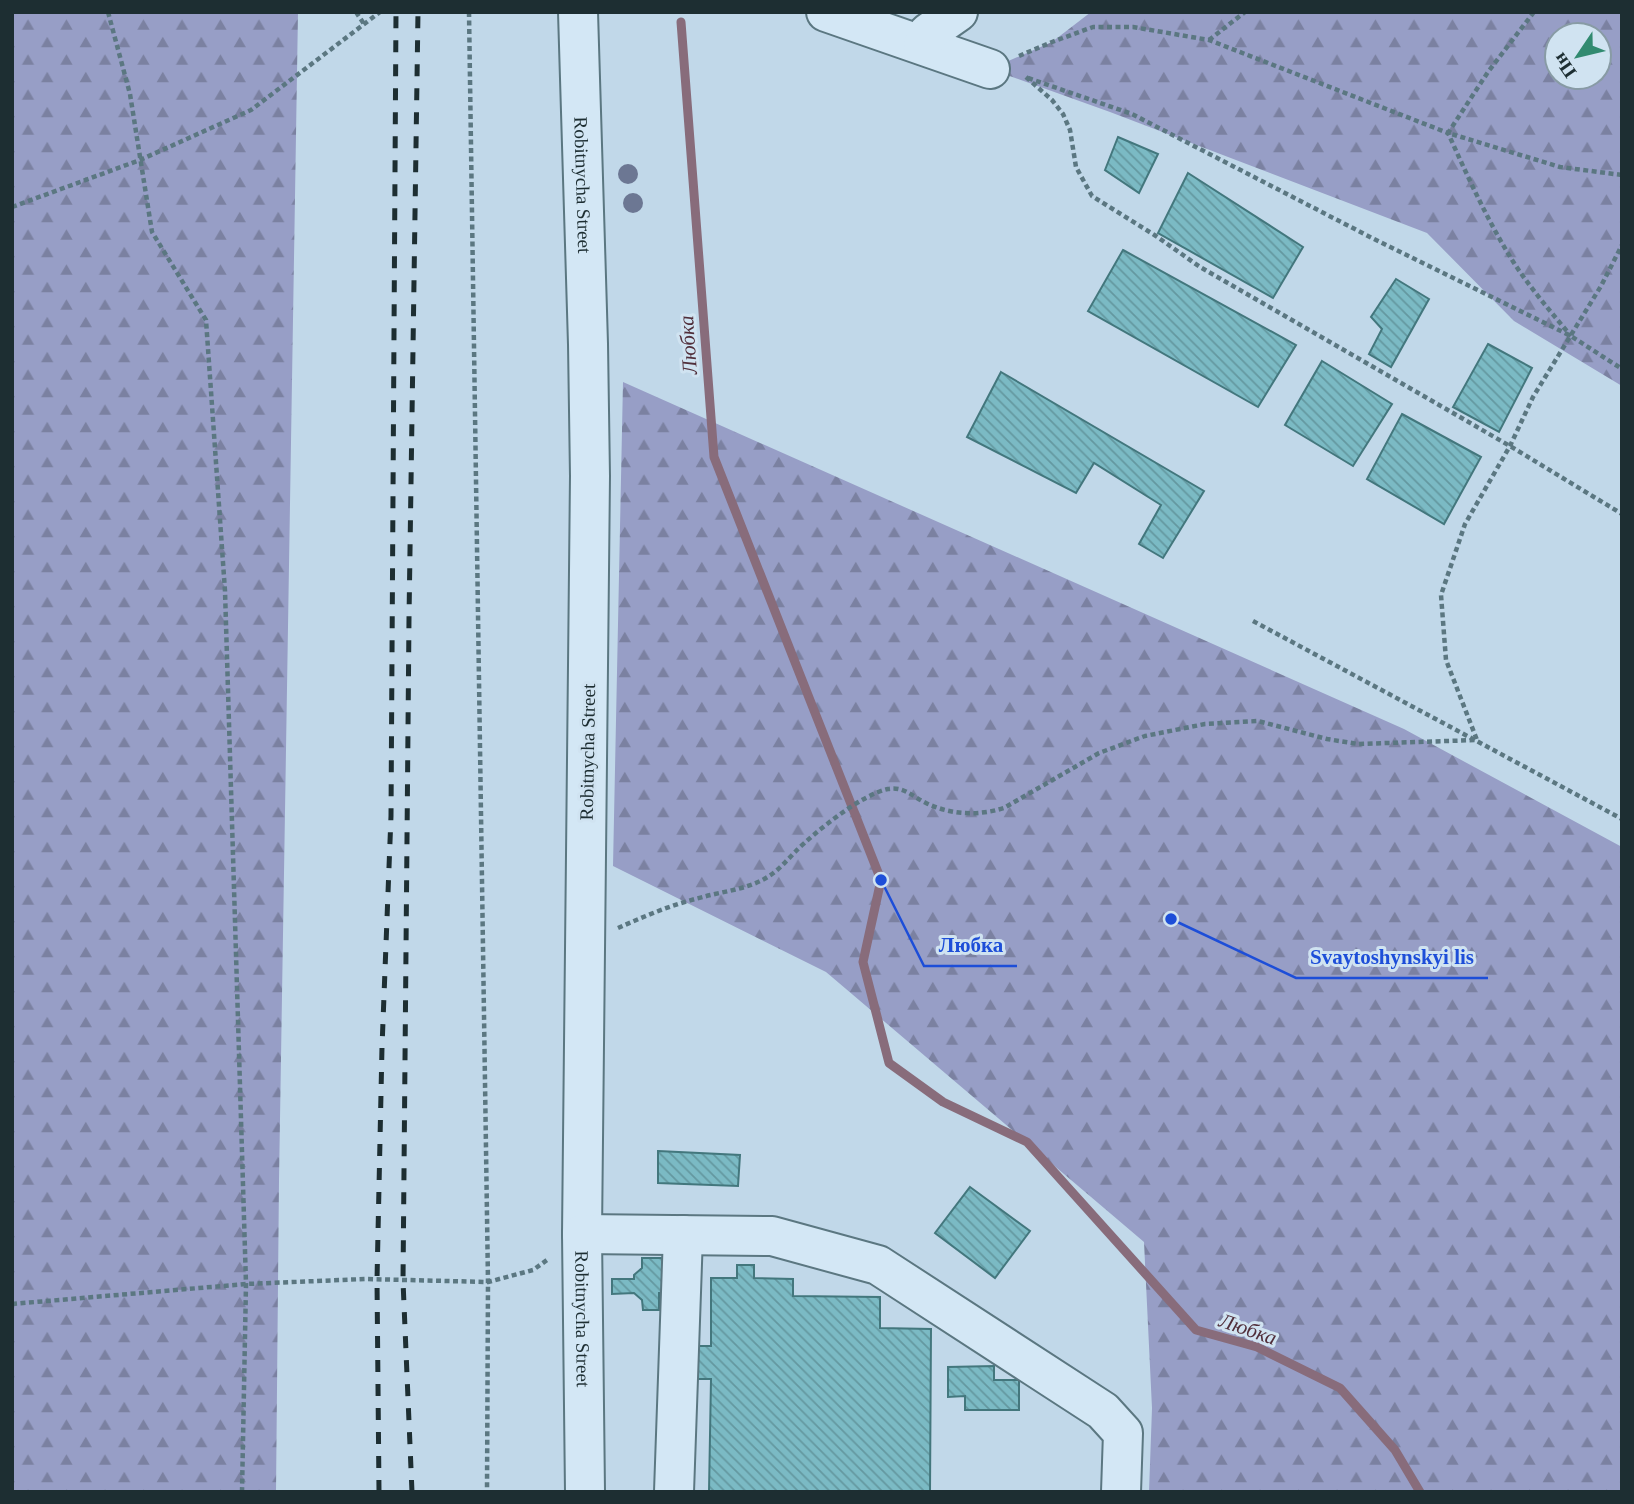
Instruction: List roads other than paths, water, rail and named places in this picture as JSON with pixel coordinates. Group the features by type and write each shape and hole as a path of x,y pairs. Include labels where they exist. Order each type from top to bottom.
{"street":[{"name":"Robitnycha Street","path":"578,12 590,476 582,1234 585,1492"},
{"path":"826,12 990,69"},
{"path":"923,46 928,33 958,12"},
{"path":"582,1234 772,1236 877,1265 1104,1411 1123,1433 1121,1492"},
{"path":"674,1492 683,1235"}],"waterway":[{"name":"Любка","path":"681,22 714,457 881,880 863,962 889,1063 943,1102 1027,1142 1196,1330 1257,1347 1340,1388 1395,1450 1420,1492"}],"railway":[{"path":"379,1492 377,1280 391,816 396,12"},
{"path":"412,1492 403,1281 418,12"}],"place":[{"name":"Любка","path":"881,880"},
{"name":"Svaytoshynskyi lis","path":"1171,919"}]}
